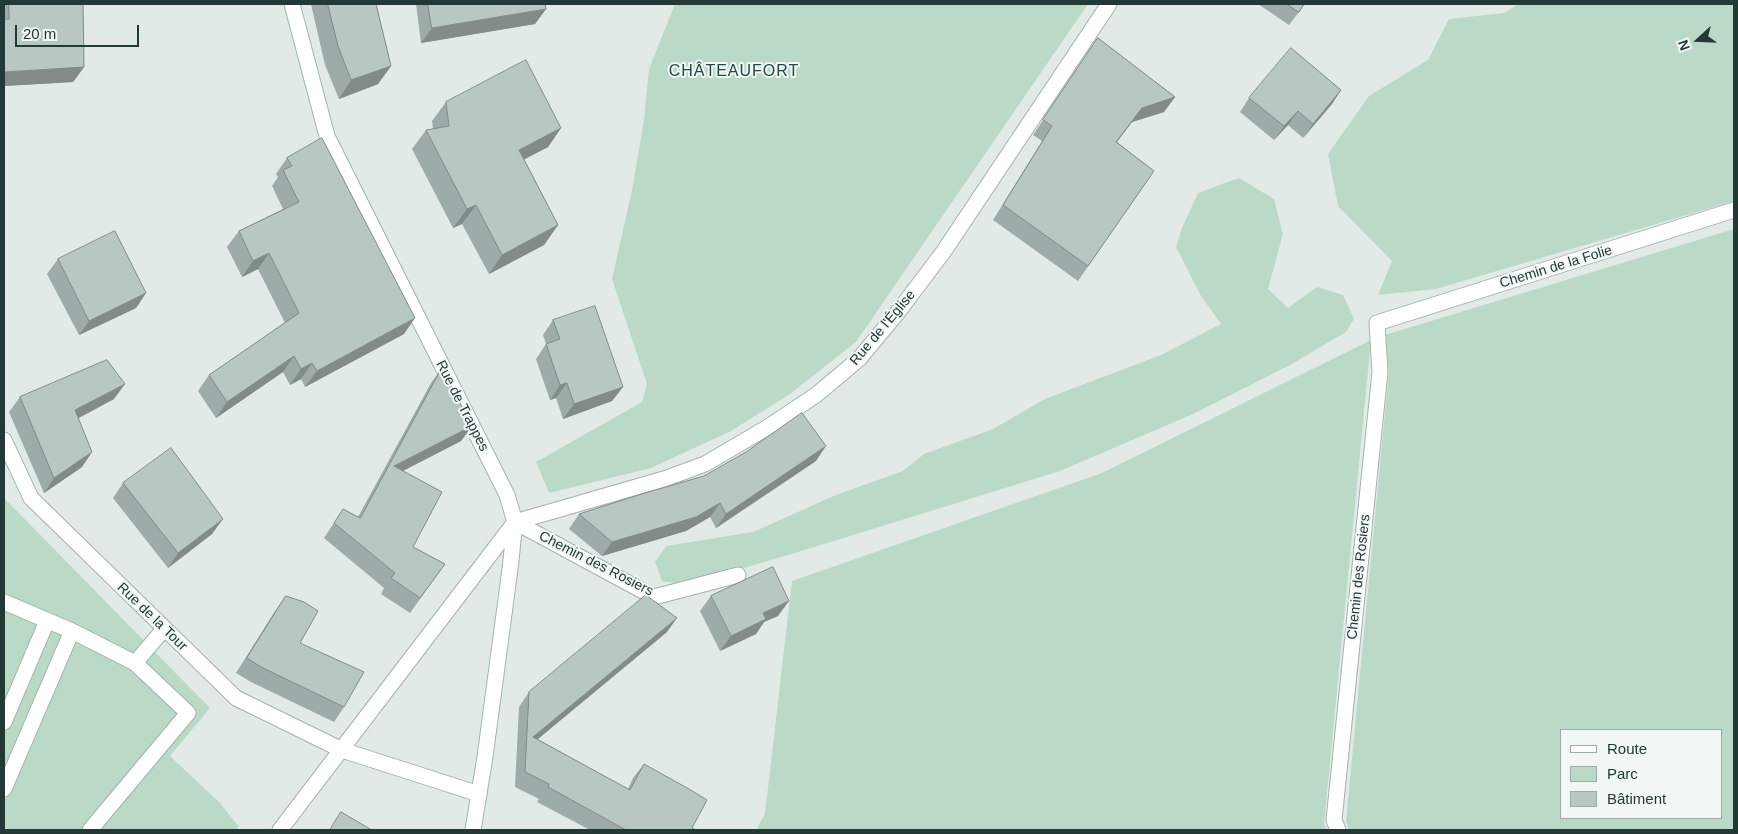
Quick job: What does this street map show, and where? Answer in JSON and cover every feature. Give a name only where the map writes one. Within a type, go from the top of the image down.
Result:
[{"type":"street","name":"Rue de Trappes","points":[[292,4],[327,136],[507,494],[514,522],[510,569],[473,830]]},
{"type":"street","name":"Rue de l'Église","points":[[514,522],[664,479],[704,464],[768,427],[816,395],[859,360],[944,251],[1109,4]]},
{"type":"street","name":"Chemin de la Folie","points":[[1377,323],[1734,210]]},
{"type":"street","name":"Chemin des Rosiers","points":[[1338,830],[1334,820],[1380,372],[1377,323]]},
{"type":"street","name":"Rue de la Tour","points":[[4,440],[31,498],[236,698],[342,750],[479,794]]},
{"type":"street","name":"Chemin des Rosiers","points":[[514,522],[654,597],[738,575]]},
{"type":"street","points":[[280,830],[514,522]]},
{"type":"street","points":[[4,602],[72,631],[135,663],[188,712],[90,830]]},
{"type":"street","points":[[4,722],[47,621]]},
{"type":"street","points":[[135,663],[164,629]]},
{"type":"street","points":[[4,789],[72,631]]},
{"type":"green space","points":[[675,4],[1088,4],[856,342],[790,394],[731,431],[651,468],[549,493],[536,462],[642,402],[647,384],[612,279],[632,190],[644,120],[649,69]]},
{"type":"green space","points":[[1519,4],[1734,4],[1734,201],[1436,289],[1378,295],[1392,261],[1338,206],[1328,154],[1369,96],[1428,60],[1449,19],[1504,13]]},
{"type":"green space","points":[[1239,178],[1274,199],[1283,234],[1268,289],[1288,308],[1317,287],[1343,295],[1354,319],[1346,332],[1290,365],[1193,414],[1060,471],[685,585],[662,581],[655,562],[666,546],[753,532],[836,495],[903,471],[924,454],[993,429],[1045,399],[1161,355],[1221,324],[1201,296],[1176,247],[1182,228],[1198,193]]},
{"type":"green space","points":[[1734,229],[1734,830],[1349,830],[1346,821],[1389,371],[1385,335]]},
{"type":"green space","points":[[1371,340],[1324,824],[1327,830],[756,830],[765,814],[792,581],[1102,473]]},
{"type":"green space","points":[[4,498],[210,708],[170,756],[220,803],[239,827],[236,830],[4,830]]},
{"type":"building","points":[[9,4],[83,4],[84,67],[4,72],[4,19],[9,19]]},
{"type":"building","points":[[328,4],[376,4],[391,66],[351,80],[338,46]]},
{"type":"building","points":[[428,4],[545,4],[546,9],[432,28]]},
{"type":"building","points":[[1287,4],[1304,4],[1299,12]]},
{"type":"building","points":[[1098,38],[1175,97],[1142,108],[1116,142],[1154,171],[1088,266],[1003,205],[1052,126],[1043,120]]},
{"type":"building","points":[[1291,48],[1341,90],[1313,124],[1298,111],[1284,126],[1249,98]]},
{"type":"building","points":[[526,60],[561,128],[519,150],[558,225],[502,255],[476,205],[467,209],[426,130],[449,126],[446,102]]},
{"type":"building","points":[[322,138],[415,318],[317,371],[312,363],[301,369],[294,356],[227,402],[209,375],[299,313],[269,253],[253,261],[239,231],[299,202],[283,170],[292,166],[287,158]]},
{"type":"building","points":[[115,231],[146,293],[89,321],[58,259]]},
{"type":"building","points":[[595,306],[623,387],[574,404],[567,383],[560,385],[546,344],[560,339],[553,320]]},
{"type":"building","points":[[107,360],[125,384],[75,410],[92,452],[54,478],[20,397]]},
{"type":"building","points":[[442,368],[472,426],[394,466],[442,492],[413,547],[445,564],[420,598],[391,578],[395,573],[334,523],[343,509],[360,518]]},
{"type":"building","points":[[802,413],[826,446],[726,514],[720,503],[696,517],[612,542],[579,514],[704,476],[746,452]]},
{"type":"building","points":[[171,448],[223,519],[178,553],[123,483]]},
{"type":"building","points":[[773,567],[789,601],[763,613],[766,619],[731,636],[711,596]]},
{"type":"building","points":[[646,595],[677,618],[533,737],[630,790],[644,764],[689,789],[707,800],[692,828],[696,830],[626,830],[548,787],[549,784],[525,772],[529,692]]},
{"type":"building","points":[[286,596],[304,602],[318,611],[300,643],[364,672],[344,707],[261,667],[247,658]]},
{"type":"building","points":[[341,812],[372,830],[330,830]]},
{"type":"district","name":"CHÂTEAUFORT","points":[[734,72]]}]
